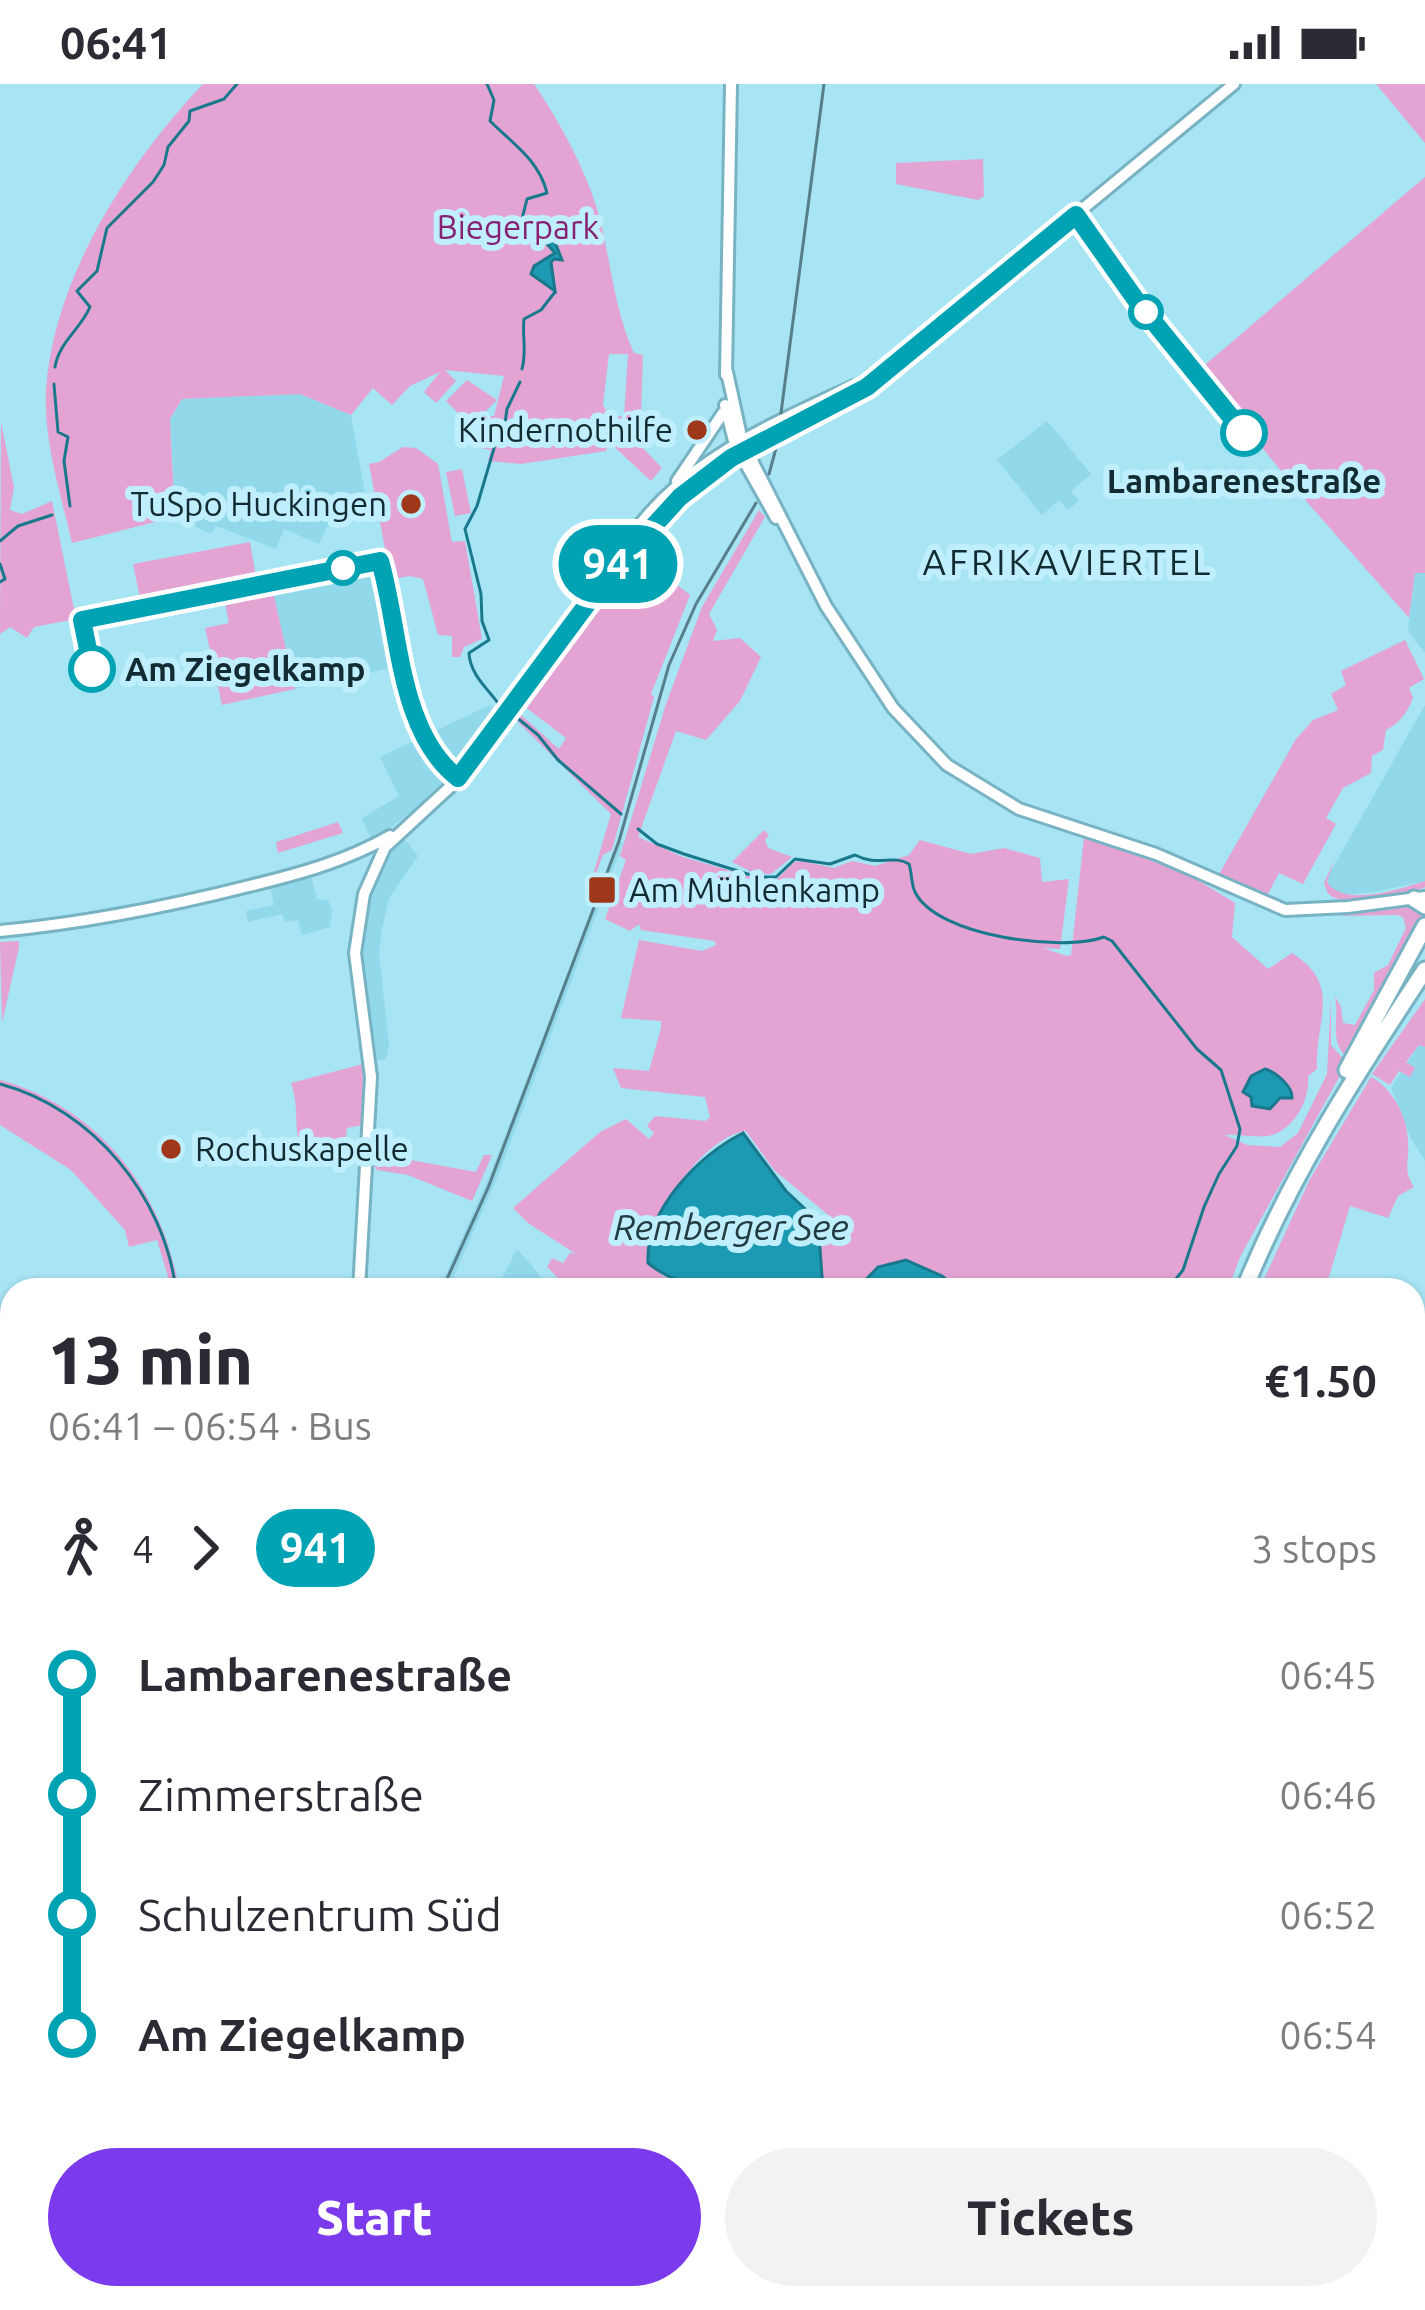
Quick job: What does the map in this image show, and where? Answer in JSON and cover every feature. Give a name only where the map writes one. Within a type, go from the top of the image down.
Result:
[{"type":"highway","points":[[1252,1278],[1272,1221],[1425,926]]},
{"type":"highway","points":[[1319,1133],[1425,970]]},
{"type":"highway","points":[[1254,1278],[1337,1118],[1425,987]]},
{"type":"main road","points":[[608,576],[629,539],[718,425],[725,403],[731,84]]},
{"type":"main road","points":[[666,497],[741,448],[864,389],[1234,84]]},
{"type":"main road","points":[[727,372],[741,448]]},
{"type":"main road","points":[[0,932],[151,910],[331,863],[398,831],[448,790],[608,576],[680,497],[764,430],[880,376]]},
{"type":"main road","points":[[725,403],[765,504],[789,533],[834,621],[906,725],[947,765],[1019,809],[1156,854],[1288,911],[1421,901]]},
{"type":"main road","points":[[734,416],[747,427],[764,430]]},
{"type":"main road","points":[[360,1278],[370,1075],[355,964],[366,888],[375,862],[398,831]]},
{"type":"main road","points":[[349,857],[375,862]]},
{"type":"main road","points":[[331,863],[354,865],[364,875],[366,888]]},
{"type":"shaded area","points":[[300,394],[351,415],[369,516],[354,518],[335,509],[319,544],[284,529],[276,549],[216,526],[211,534],[176,517],[170,420],[182,399]]},
{"type":"shaded area","points":[[1047,421],[1091,474],[1071,491],[1079,501],[1068,510],[1059,500],[1042,515],[997,460]]},
{"type":"shaded area","points":[[376,564],[399,666],[295,689],[272,587]]},
{"type":"shaded area","points":[[1415,572],[1425,573],[1425,653],[1408,631]]},
{"type":"shaded area","points":[[490,705],[499,713],[451,778],[372,841],[362,818],[399,796],[380,757]]},
{"type":"shaded area","points":[[1425,705],[1425,881],[1375,892],[1341,895],[1330,890],[1327,878]]},
{"type":"shaded area","points":[[402,836],[418,856],[389,898],[382,929],[379,953],[389,1045],[386,1059],[377,1060],[359,959],[369,893],[382,860]]},
{"type":"shaded area","points":[[618,841],[623,843],[499,1173],[453,1278],[444,1278],[492,1170]]},
{"type":"shaded area","points":[[311,875],[317,899],[328,900],[332,910],[330,927],[302,935],[298,920],[285,922],[282,914],[248,922],[246,911],[274,905],[270,886]]},
{"type":"shaded area","points":[[1425,1035],[1425,1161],[1391,1088]]},
{"type":"shaded area","points":[[517,1249],[541,1278],[502,1278]]},
{"type":"green space","name":"Biegerpark","points":[[203,84],[534,84],[570,144],[597,209],[621,318],[634,353],[643,355],[640,445],[662,468],[651,481],[609,442],[606,451],[521,464],[488,461],[491,450],[477,447],[464,432],[470,425],[446,401],[467,380],[497,400],[480,417],[494,416],[504,376],[445,370],[456,381],[436,403],[424,392],[440,372],[410,386],[392,405],[373,388],[351,415],[300,394],[182,399],[170,419],[175,517],[72,543],[47,427],[52,347],[63,305],[99,224],[175,115]],"holes":[[[609,354],[628,354],[624,417],[608,414],[603,405]]]},
{"type":"green space","points":[[1376,84],[1425,84],[1425,143]]},
{"type":"green space","points":[[983,159],[984,196],[978,200],[896,184],[896,163]]},
{"type":"green space","points":[[1425,177],[1425,573],[1415,573],[1409,618],[1199,370]]},
{"type":"green space","points":[[1,422],[14,487],[10,510],[22,514],[52,501],[76,619],[34,627],[27,638],[10,627],[0,634]]},
{"type":"green space","name":"TuSpo Huckingen","points":[[403,447],[416,448],[438,464],[452,542],[465,541],[482,639],[464,647],[460,657],[452,657],[452,636],[438,635],[423,579],[387,580],[384,563],[395,564],[385,549],[369,464]]},
{"type":"green space","points":[[462,469],[471,513],[455,516],[446,472]]},
{"type":"green space","points":[[759,510],[765,517],[709,614],[717,630],[713,641],[740,638],[761,657],[740,701],[706,740],[676,731],[638,837],[683,857],[766,881],[777,879],[794,862],[834,868],[852,861],[875,866],[909,855],[920,840],[971,854],[1004,848],[1040,858],[1042,882],[1069,879],[1060,949],[1043,948],[1067,956],[1071,955],[1084,837],[1176,867],[1235,903],[1232,937],[1268,969],[1292,953],[1308,965],[1322,991],[1323,1004],[1317,1069],[1308,1076],[1300,1110],[1275,1134],[1225,1135],[1247,1145],[1280,1147],[1298,1133],[1327,1074],[1331,998],[1331,1045],[1347,1063],[1232,1278],[944,1278],[878,1267],[867,1278],[822,1278],[818,1221],[833,1219],[774,1170],[746,1131],[712,1148],[666,1204],[648,1263],[669,1278],[558,1278],[547,1267],[552,1258],[563,1263],[570,1253],[576,1254],[513,1208],[600,1132],[626,1119],[649,1139],[654,1133],[647,1126],[655,1116],[706,1121],[710,1117],[705,1097],[621,1088],[613,1068],[649,1071],[661,1028],[661,1021],[621,1018],[639,940],[702,951],[716,945],[715,941],[641,930],[639,924],[630,931],[605,919],[626,860],[620,856],[666,704],[702,607]],"holes":[[[1265,1069],[1274,1072],[1292,1098],[1252,1100],[1251,1076]]]},
{"type":"green space","points":[[250,542],[256,577],[141,603],[133,564]]},
{"type":"green space","points":[[640,555],[690,595],[651,694],[654,697],[612,850],[603,855],[585,902],[611,814],[518,722],[520,714],[559,749],[566,738],[520,703],[609,584]]},
{"type":"green space","points":[[272,587],[295,689],[222,705],[205,628],[229,623],[224,598]]},
{"type":"green space","points":[[1405,640],[1424,679],[1409,688],[1413,698],[1402,717],[1386,730],[1383,750],[1372,756],[1371,773],[1343,788],[1326,818],[1336,824],[1303,884],[1279,873],[1268,894],[1218,876],[1296,739],[1313,720],[1338,710],[1331,694],[1346,685],[1341,671]]},
{"type":"green space","points":[[338,822],[343,833],[278,853],[276,842]]},
{"type":"green space","points":[[764,830],[769,835],[765,840],[768,848],[792,857],[771,874],[754,873],[732,862]]},
{"type":"green space","points":[[1335,859],[1327,882],[1346,894],[1373,894],[1425,881],[1425,887],[1380,898],[1335,898],[1324,883]]},
{"type":"green space","points":[[1404,906],[1425,911],[1425,921],[1350,1060],[1336,1039],[1335,996],[1343,1023],[1355,1025],[1374,990],[1374,973],[1388,965],[1406,928],[1403,917],[1397,915],[1340,916]]},
{"type":"green space","points":[[19,941],[19,947],[2,1023],[0,942]]},
{"type":"green space","points":[[1425,999],[1425,1047],[1419,1045],[1406,1062],[1415,1068],[1410,1077],[1399,1071],[1390,1085],[1372,1074]]},
{"type":"green space","points":[[363,1064],[363,1125],[347,1128],[345,1144],[299,1142],[291,1083]]},
{"type":"green space","points":[[1371,1077],[1392,1095],[1401,1112],[1407,1131],[1407,1170],[1414,1187],[1398,1196],[1388,1218],[1350,1206],[1329,1278],[1265,1278],[1310,1179]]},
{"type":"green space","points":[[0,1080],[68,1110],[96,1132],[142,1188],[159,1220],[176,1278],[168,1278],[157,1240],[129,1247],[125,1230],[71,1170],[0,1125]]},
{"type":"green space","points":[[372,1153],[476,1172],[484,1155],[492,1155],[472,1201],[408,1175],[377,1170]]},
{"type":"water","points":[[541,237],[553,237],[562,260],[551,262],[555,291],[531,274],[534,266],[555,253]]},
{"type":"water","points":[[1265,1069],[1283,1080],[1292,1094],[1270,1109],[1252,1106],[1251,1097],[1243,1092],[1251,1076]]},
{"type":"water","name":"Remberger See","points":[[743,1133],[786,1191],[818,1221],[822,1278],[674,1278],[648,1263],[649,1243],[665,1205],[692,1170]]},
{"type":"water","points":[[906,1260],[944,1278],[867,1278],[878,1267]]},
{"type":"waterway","points":[[55,367],[90,307],[77,291],[97,271],[107,228],[153,182],[168,147],[189,121],[190,111],[224,99],[237,84]]},
{"type":"waterway","points":[[487,84],[494,100],[490,121],[524,153],[543,181],[547,193],[527,199],[522,219],[532,238],[545,239]]},
{"type":"waterway","points":[[522,369],[524,319],[541,310],[555,292]]},
{"type":"waterway","points":[[498,703],[470,661],[469,653],[489,640],[465,529],[520,382]]},
{"type":"waterway","points":[[54,384],[58,432],[68,437],[64,461],[70,506]]},
{"type":"waterway","points":[[0,541],[18,526],[52,515]]},
{"type":"waterway","points":[[0,564],[5,579],[0,582]]},
{"type":"waterway","points":[[515,716],[621,814]]},
{"type":"waterway","points":[[638,829],[657,844],[757,877],[776,877],[795,859],[830,864],[855,855],[903,861],[909,864],[915,892],[928,907],[974,930],[1032,941],[1104,937],[1112,941],[1197,1049],[1221,1070],[1240,1129],[1237,1146],[1219,1174],[1177,1278]]},
{"type":"waterway","points":[[0,1084],[65,1114],[118,1161],[157,1222],[174,1278]]},
{"type":"tram line","points":[[781,413],[824,84]]},
{"type":"tram line","points":[[769,474],[778,441]]},
{"type":"tram line","points":[[447,1278],[488,1188],[619,841],[669,665],[696,604],[756,503]]},
{"type":"bus line","name":"941","points":[[92,669],[82,620],[380,561],[419,729],[434,754],[458,778],[608,576],[680,497],[731,458],[867,387],[1076,215],[1136,300],[1244,433]]},
{"type":"place","name":"Kindernothilfe","points":[[697,430]]},
{"type":"place","name":"Lambarenestraße","points":[[1244,433]]},
{"type":"place","name":"TuSpo Huckingen","points":[[411,504]]},
{"type":"place","name":"Am Ziegelkamp","points":[[92,669]]},
{"type":"place","name":"Am Mühlenkamp","points":[[602,890]]},
{"type":"place","name":"Rochuskapelle","points":[[171,1149]]},
{"type":"district","name":"AFRIKAVIERTEL","points":[[1068,562]]}]
